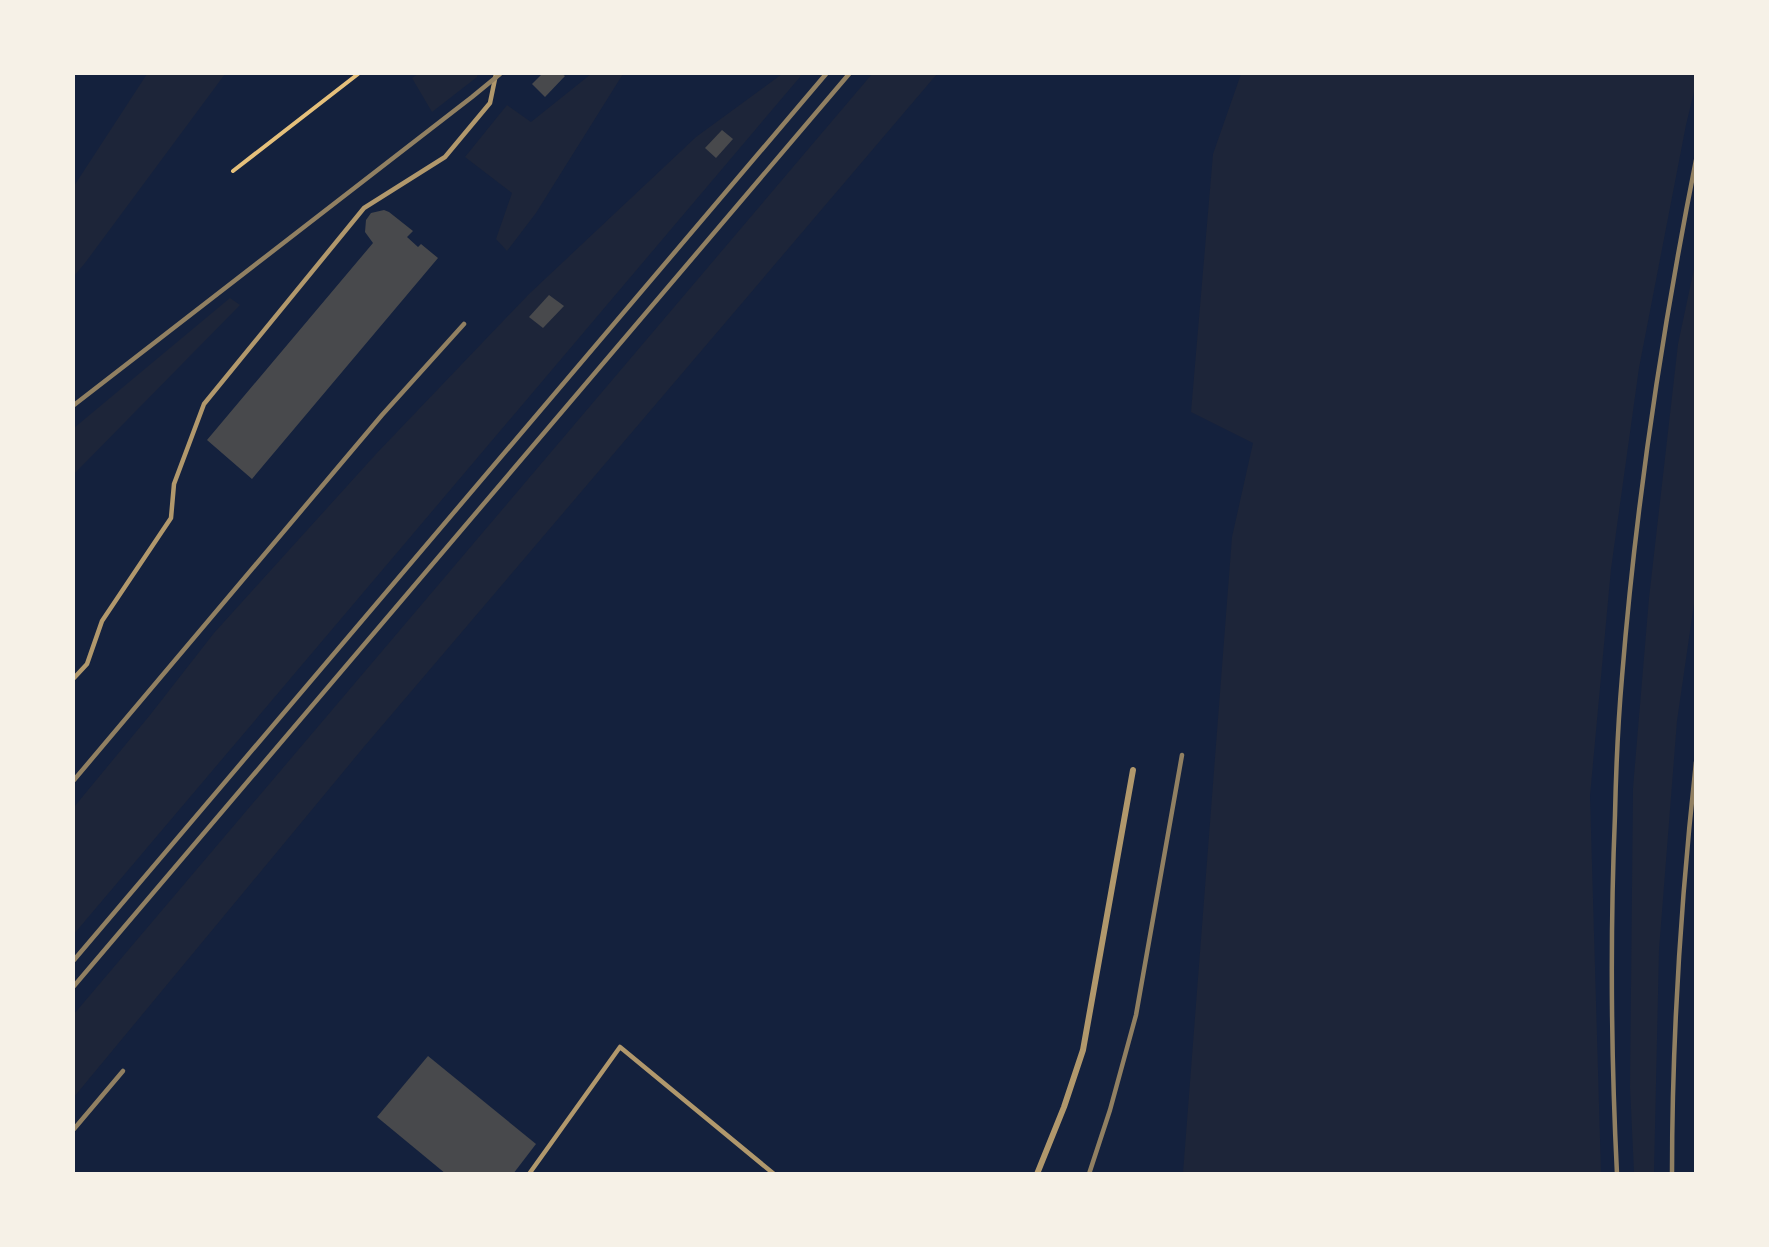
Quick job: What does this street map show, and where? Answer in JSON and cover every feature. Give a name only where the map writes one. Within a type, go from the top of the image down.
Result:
[{"type":"street","points":[[1037,1173],[1064,1107],[1083,1050],[1133,770]]},
{"type":"lane","points":[[74,678],[87,664],[102,621],[171,518],[174,484],[204,404],[364,208],[445,157],[490,103],[496,74]]},
{"type":"lane","points":[[529,1173],[620,1047],[774,1173]]},
{"type":"path","points":[[233,171],[358,74]]},
{"type":"shaded area","points":[[147,74],[225,74],[74,276],[74,186]]},
{"type":"shaded area","points":[[418,74],[478,74],[432,112],[412,78]]},
{"type":"shaded area","points":[[591,74],[623,74],[536,213],[507,251],[496,239],[512,193],[465,157],[507,105],[531,122]]},
{"type":"shaded area","points":[[782,74],[801,74],[74,934],[74,807],[214,633],[376,454],[529,294],[696,137]]},
{"type":"shaded area","points":[[872,74],[937,74],[363,748],[74,1097],[74,1014]]},
{"type":"shaded area","points":[[1241,74],[1695,74],[1695,88],[1639,368],[1611,569],[1590,796],[1601,1173],[1183,1173],[1232,537],[1253,443],[1191,412],[1213,154]]},
{"type":"shaded area","points":[[1695,264],[1696,590],[1677,721],[1659,950],[1654,1173],[1634,1173],[1630,1087],[1633,788],[1649,598],[1678,344]]},
{"type":"shaded area","points":[[230,298],[240,305],[74,474],[74,428]]},
{"type":"building","points":[[542,74],[565,76],[545,97],[532,84]]},
{"type":"building","points":[[722,130],[733,139],[716,158],[705,148]]},
{"type":"building","points":[[384,210],[413,231],[407,237],[418,247],[421,244],[438,258],[252,479],[207,440],[373,243],[365,232],[366,220],[371,213]]},
{"type":"building","points":[[549,295],[564,306],[543,328],[529,317]]},
{"type":"building","points":[[428,1056],[536,1144],[513,1174],[446,1174],[377,1117]]},
{"type":"railway","points":[[74,405],[500,74]]},
{"type":"railway","points":[[74,960],[826,74]]},
{"type":"railway","points":[[74,986],[849,74]]},
{"type":"railway","points":[[1617,1174],[1613,1084],[1612,950],[1613,860],[1621,694],[1635,547],[1652,417],[1672,288],[1696,160]]},
{"type":"railway","points":[[74,780],[382,415],[464,324]]},
{"type":"railway","points":[[1089,1174],[1110,1110],[1136,1015],[1182,755]]},
{"type":"railway","points":[[1672,1174],[1678,968],[1696,762]]},
{"type":"railway","points":[[74,1129],[123,1071]]}]
